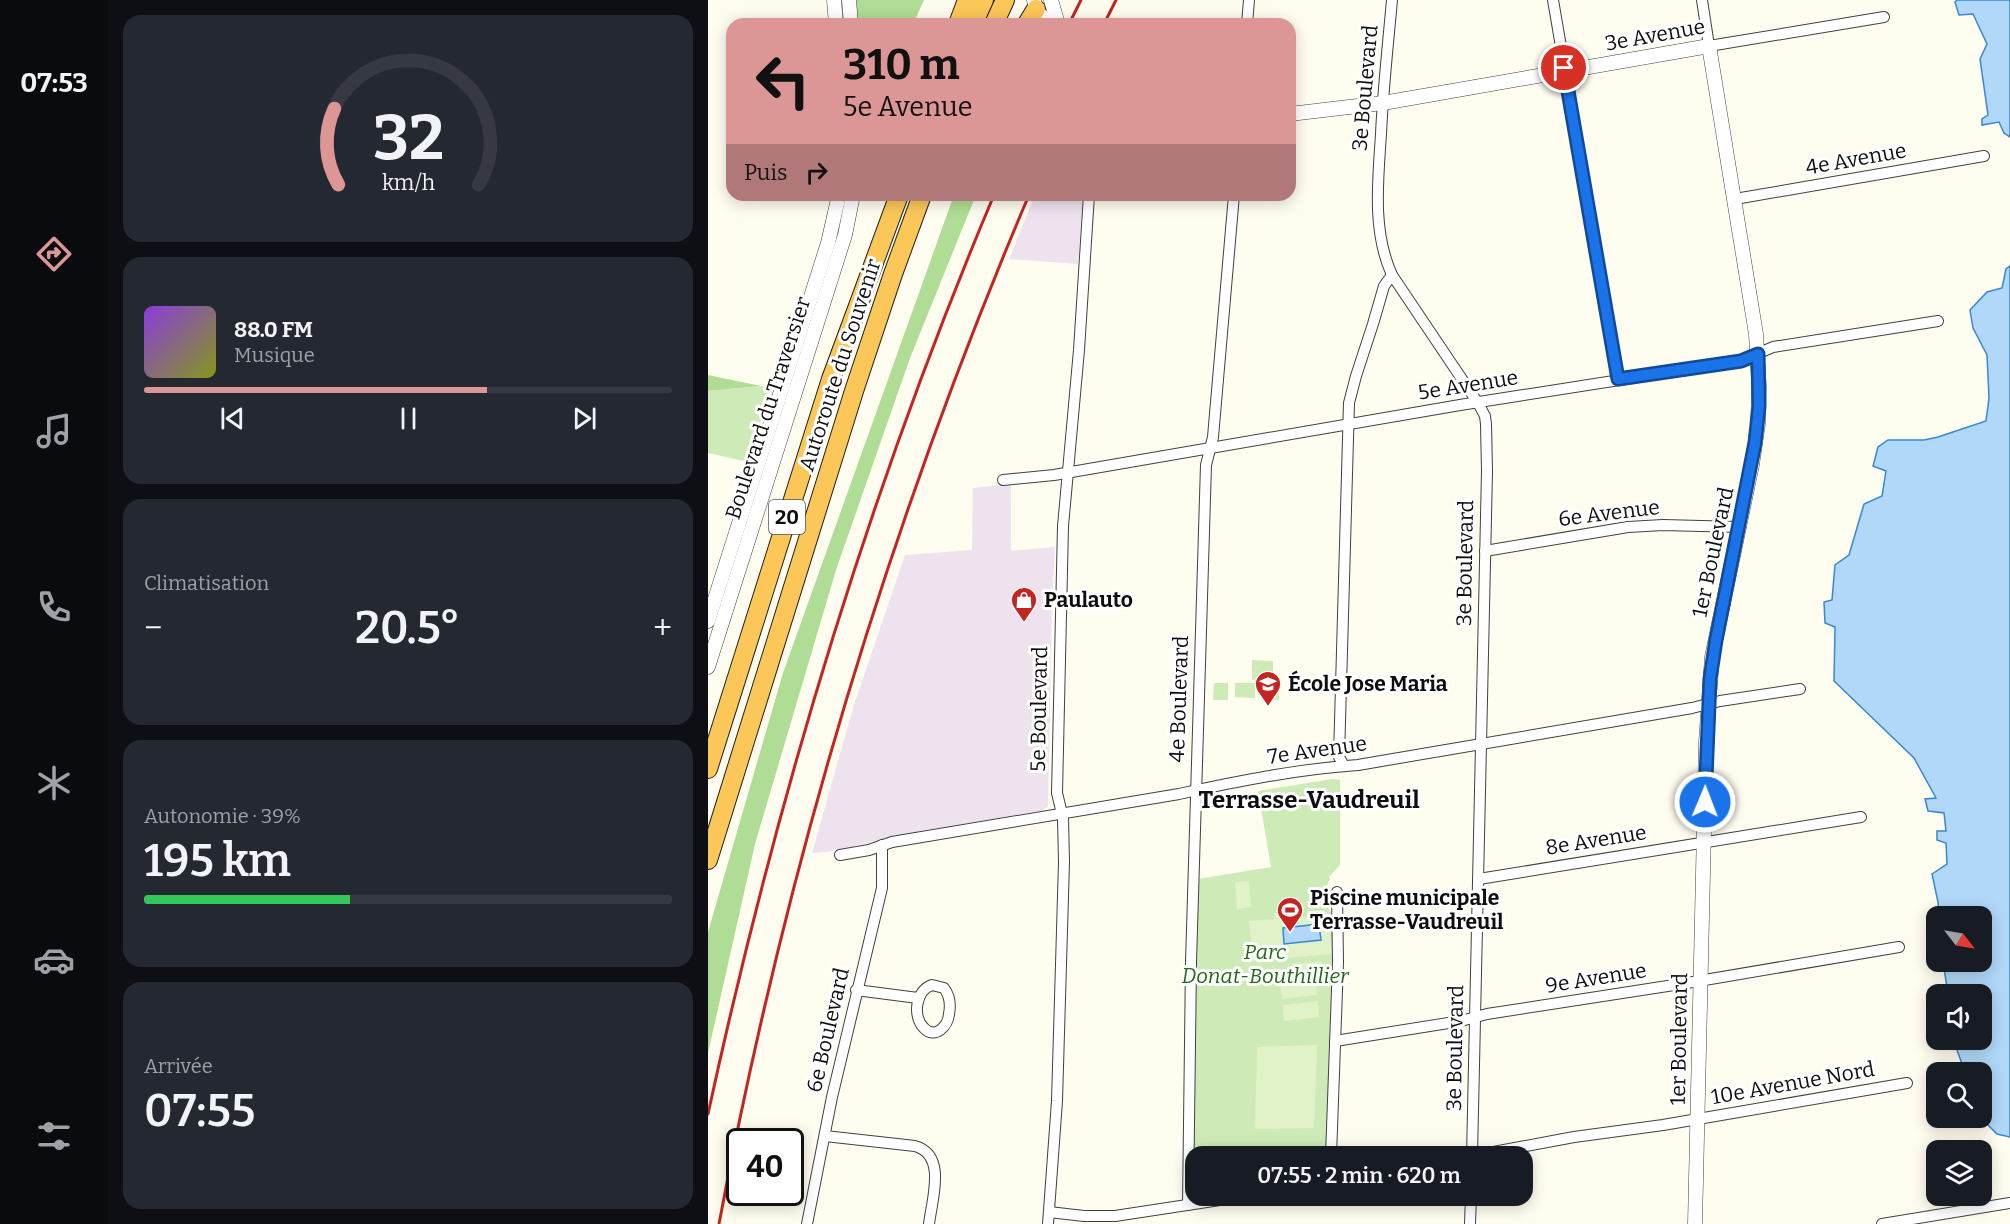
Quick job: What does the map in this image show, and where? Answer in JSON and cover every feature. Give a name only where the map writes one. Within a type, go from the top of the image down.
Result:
[{"type":"highway","points":[[960,18],[967,0]]},
{"type":"highway","points":[[976,18],[984,0]]},
{"type":"highway","points":[[997,18],[1005,0]]},
{"type":"highway","name":"Autoroute du Souvenir","points":[[708,768],[825,400],[897,201]]},
{"type":"highway","name":"Autoroute du Souvenir","points":[[708,860],[854,391],[920,201]]},
{"type":"highway","points":[[907,235],[927,201]]},
{"type":"street","points":[[834,0],[836,18]]},
{"type":"street","points":[[849,0],[850,18]]},
{"type":"street","points":[[1248,18],[1249,0]]},
{"type":"street","name":"3e Boulevard","points":[[1392,0],[1378,167],[1379,222],[1383,252],[1392,275],[1478,403],[1485,416],[1487,444],[1472,1146]]},
{"type":"street","points":[[1553,0],[1618,379]]},
{"type":"street","name":"1er Boulevard","points":[[1695,1224],[1708,704],[1713,657],[1740,527],[1758,424],[1759,386],[1758,354],[1702,0]]},
{"type":"street","name":"3e Avenue","points":[[1296,113],[1383,103],[1884,17]]},
{"type":"street","name":"4e Avenue","points":[[1735,199],[1984,156]]},
{"type":"street","name":"Boulevard du Traversier","points":[[708,621],[828,243],[838,201]]},
{"type":"street","name":"Boulevard du Traversier","points":[[708,667],[845,235],[852,201]]},
{"type":"street","name":"5e Boulevard","points":[[1048,1218],[1058,1076],[1064,862],[1061,812],[1057,793],[1063,526],[1089,201]]},
{"type":"street","name":"4e Boulevard","points":[[1189,1146],[1196,790],[1206,465],[1216,405],[1233,201]]},
{"type":"street","points":[[1344,766],[1339,757],[1350,403],[1384,286],[1392,275]]},
{"type":"street","name":"5e Avenue","points":[[1003,480],[1069,472],[1618,379],[1741,361],[1773,347],[1938,321]]},
{"type":"street","name":"6e Avenue","points":[[1485,552],[1628,527],[1663,525],[1740,527]]},
{"type":"street","name":"7e Avenue","points":[[840,855],[1061,812],[1800,689]]},
{"type":"street","name":"8e Avenue","points":[[1479,879],[1862,817]]},
{"type":"street","name":"6e Boulevard","points":[[807,1224],[856,990],[883,885],[882,845]]},
{"type":"street","points":[[1331,1146],[1338,962],[1337,892]]},
{"type":"street","name":"9e Avenue","points":[[1335,1041],[1899,947]]},
{"type":"street","points":[[856,990],[918,998]]},
{"type":"street","name":"10e Avenue Nord","points":[[1526,1146],[1907,1083]]},
{"type":"street","points":[[825,1136],[915,1146],[926,1151],[931,1156],[935,1167],[929,1224]]},
{"type":"street","points":[[1882,1224],[2010,1203]]},
{"type":"street","points":[[1048,1218],[1115,1216],[1185,1205]]},
{"type":"street","points":[[1470,1224],[1471,1206]]},
{"type":"shaded area","points":[[1033,201],[1083,201],[1078,264],[1009,259]]},
{"type":"shaded area","points":[[1011,484],[1011,551],[1055,547],[1048,806],[1041,811],[926,830],[827,852],[812,853],[853,708],[905,555],[972,550],[973,488]]},
{"type":"green space","points":[[855,0],[924,0],[916,18],[856,18]]},
{"type":"green space","points":[[952,201],[974,201],[910,358],[836,570],[755,844],[708,1053],[708,932],[783,673]]},
{"type":"green space","points":[[708,375],[761,386],[708,391]]},
{"type":"green space","points":[[761,386],[771,389],[748,462],[708,453],[708,391]]},
{"type":"green space","points":[[1252,660],[1273,661],[1273,680],[1252,680]]},
{"type":"green space","points":[[1214,683],[1228,683],[1228,700],[1213,700]]},
{"type":"green space","points":[[1235,683],[1255,683],[1255,698],[1235,697]]},
{"type":"green space","points":[[1263,683],[1279,683],[1279,700],[1262,699]]},
{"type":"green space","name":"Parc Donat-Bouthillier","points":[[1333,779],[1340,780],[1340,865],[1329,877],[1326,893],[1328,907],[1333,915],[1334,958],[1328,1146],[1194,1146],[1198,879],[1271,867],[1258,791]]},
{"type":"green space","points":[[1249,881],[1251,907],[1237,909],[1235,882]]},
{"type":"green space","name":"Piscine municipale Terrasse-Vaudreuil","points":[[1294,910],[1295,918],[1328,915],[1332,954],[1253,961],[1249,921],[1275,919],[1274,913]]},
{"type":"green space","points":[[1321,961],[1322,969],[1295,971],[1294,964]]},
{"type":"green space","points":[[1315,979],[1317,995],[1282,999],[1280,982]]},
{"type":"green space","points":[[1318,1001],[1319,1017],[1284,1021],[1283,1005]]},
{"type":"green space","points":[[1317,1045],[1314,1128],[1255,1129],[1257,1047]]},
{"type":"water","points":[[1957,0],[2010,0],[2010,137],[2004,133],[1999,122],[1982,125],[1982,119],[1988,115],[1980,59],[1987,44],[1973,14],[1959,15],[1955,2]]},
{"type":"water","points":[[2010,266],[2010,1137],[1997,1134],[1991,1128],[1992,1062],[1961,1062],[1957,1050],[1992,1050],[1992,984],[1946,984],[1945,972],[1992,972],[1992,906],[1938,906],[1932,874],[1947,864],[1946,843],[1937,840],[1937,831],[1946,831],[1944,813],[1928,811],[1925,799],[1936,798],[1914,758],[1834,681],[1835,627],[1825,623],[1824,602],[1832,600],[1835,565],[1849,555],[1864,504],[1882,496],[1886,471],[1873,466],[1878,447],[1888,440],[1924,440],[1986,421],[1989,398],[1987,355],[1973,328],[1970,310],[1987,292],[2002,288],[2006,269]]},
{"type":"water","points":[[1319,924],[1321,940],[1284,944],[1283,928]]},
{"type":"railway","points":[[1072,18],[1081,0]]},
{"type":"railway","points":[[1107,18],[1116,0]]},
{"type":"railway","points":[[708,1114],[764,880],[795,764],[830,648],[906,419],[992,201]]},
{"type":"railway","points":[[719,1224],[776,961],[809,830],[846,701],[931,445],[978,319],[1027,201]]},
{"type":"place","name":"Paulauto","points":[[1024,623]]},
{"type":"place","name":"École Jose Maria","points":[[1268,707]]},
{"type":"place","name":"Piscine municipale Terrasse-Vaudreuil","points":[[1290,933]]},
{"type":"district","name":"Terrasse-Vaudreuil","points":[[1309,800]]},
{"type":"route","points":[[1564,68],[1618,379],[1741,361],[1758,354],[1759,406],[1752,465],[1725,591],[1710,679],[1705,802]]}]
